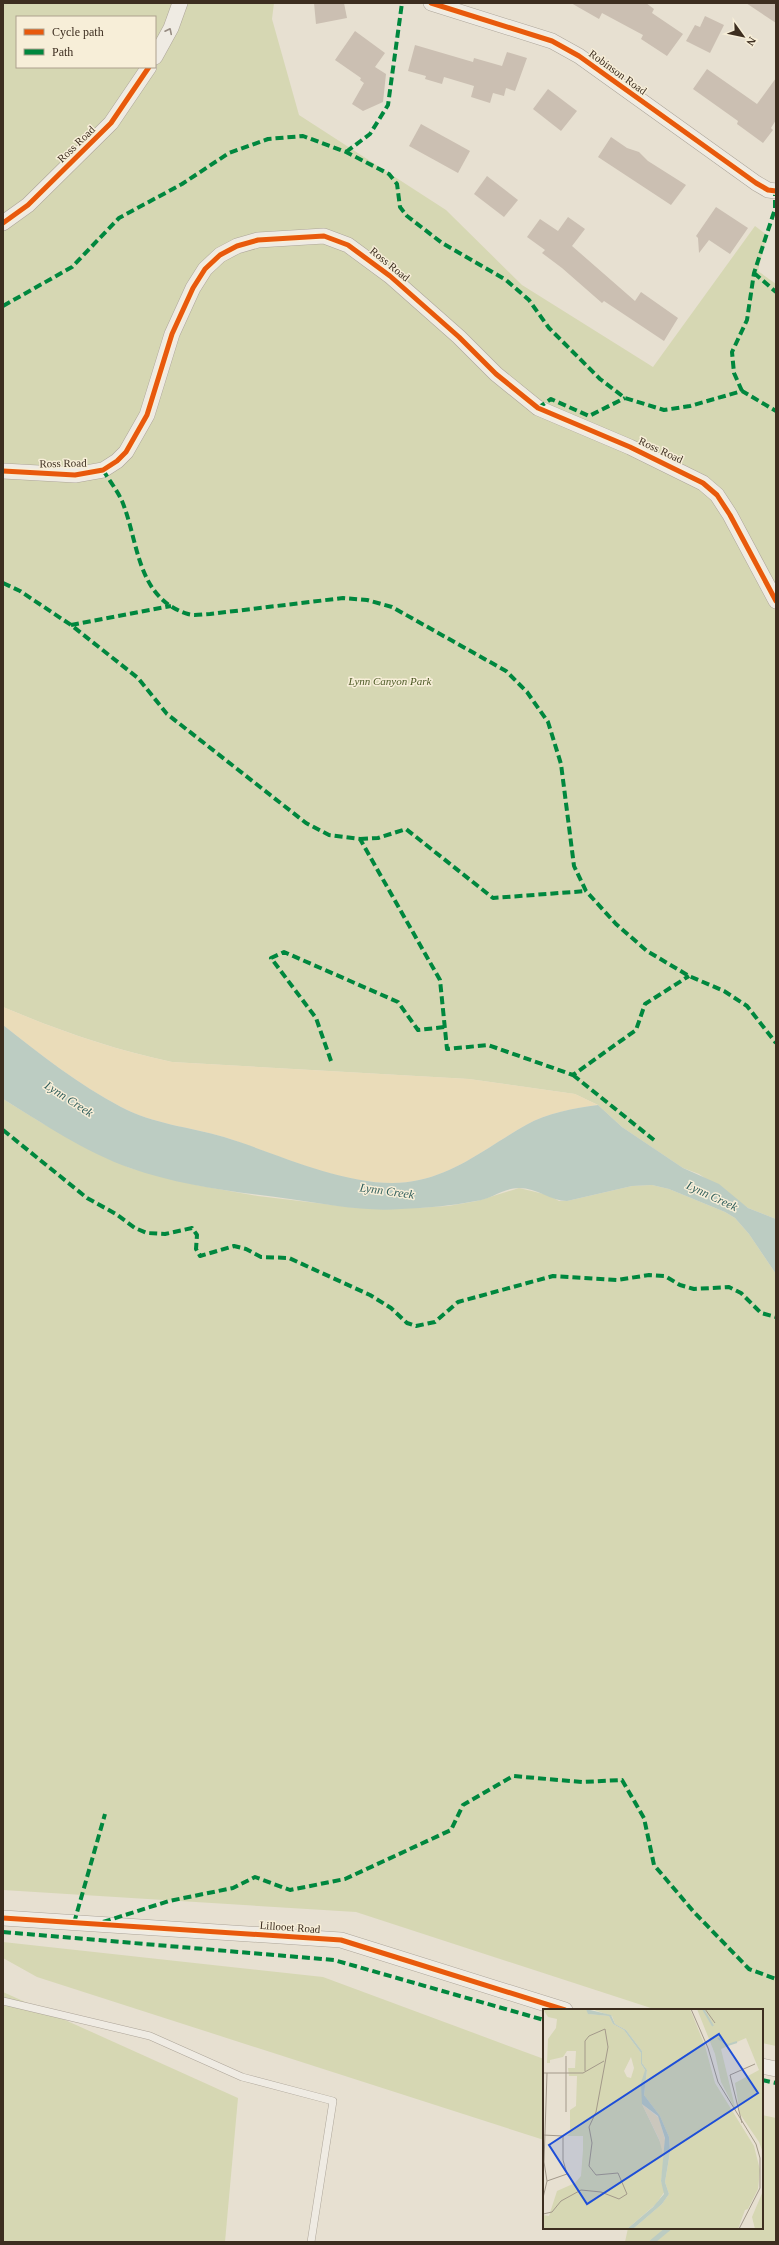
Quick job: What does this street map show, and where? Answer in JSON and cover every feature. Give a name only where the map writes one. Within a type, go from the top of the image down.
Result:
[{"type":"street","points":[[156,55],[171,28],[180,3]]},
{"type":"street","name":"Robinson Road","points":[[431,3],[552,41],[579,56],[756,183],[768,190],[776,191]]},
{"type":"street","name":"Ross Road","points":[[3,222],[28,205],[111,123],[148,68]]},
{"type":"street","name":"Ross Road","points":[[3,471],[75,475],[103,470],[117,461],[126,452],[147,415],[172,334],[193,288],[206,269],[220,255],[244,244],[258,240],[324,236],[348,245],[390,276],[459,337],[496,374],[538,408],[630,447],[703,483],[716,495],[730,514],[776,601]]},
{"type":"street","name":"Lillooet Road","points":[[3,1918],[342,1940],[562,2009]]},
{"type":"street","points":[[763,2066],[776,2069]]},
{"type":"lane","points":[[3,2002],[150,2036],[242,2077],[333,2101],[311,2242]]},
{"type":"green space","name":"Lynn Canyon Park","points":[[3,3],[274,3],[272,19],[299,115],[446,210],[522,285],[653,367],[755,226],[767,235],[758,271],[776,284],[776,1219],[748,1208],[699,1174],[683,1168],[622,1127],[598,1105],[575,1094],[469,1079],[172,1062],[86,1039],[3,1007]]},
{"type":"green space","points":[[3,1099],[42,1123],[130,1168],[196,1185],[258,1196],[358,1208],[416,1208],[448,1206],[477,1201],[519,1188],[548,1195],[559,1201],[567,1201],[632,1186],[652,1185],[669,1189],[725,1212],[735,1218],[749,1234],[776,1274],[776,2046],[763,2043],[763,2009],[654,2009],[356,1912],[3,1890]]},
{"type":"green space","points":[[3,1942],[323,1977],[543,2059],[543,2140],[37,1977],[3,1958]]},
{"type":"green space","points":[[3,1992],[238,2098],[225,2242],[3,2242]]},
{"type":"green space","points":[[763,2115],[776,2118],[776,2242],[625,2242],[628,2229],[763,2229]]},
{"type":"sand","points":[[3,1007],[86,1039],[172,1062],[469,1079],[575,1094],[598,1105],[543,1117],[526,1125],[474,1157],[434,1176],[419,1180],[396,1183],[372,1182],[320,1170],[224,1137],[133,1113],[105,1098],[75,1079],[3,1025]]},
{"type":"water","name":"Lynn Creek","points":[[3,1025],[75,1079],[105,1098],[133,1113],[224,1137],[320,1170],[372,1182],[396,1183],[419,1180],[434,1176],[474,1157],[526,1125],[543,1117],[598,1105],[622,1127],[683,1168],[719,1184],[748,1208],[776,1219],[776,1274],[749,1234],[735,1218],[725,1212],[669,1189],[652,1185],[632,1186],[567,1201],[555,1199],[532,1190],[513,1188],[482,1200],[420,1208],[387,1210],[346,1207],[209,1188],[130,1168],[81,1146],[3,1099]]},
{"type":"building","points":[[314,3],[344,3],[347,18],[316,24]]},
{"type":"building","points":[[571,3],[646,3],[654,9],[652,13],[683,34],[667,56],[641,39],[643,35],[602,13],[599,19]]},
{"type":"building","points":[[746,3],[776,3],[776,23]]},
{"type":"building","points":[[705,16],[724,25],[710,53],[686,41],[695,25],[700,27]]},
{"type":"building","points":[[355,31],[385,53],[375,67],[386,74],[383,102],[363,111],[352,104],[364,83],[360,80],[361,78],[335,60]]},
{"type":"building","points":[[415,45],[473,62],[474,58],[502,66],[507,52],[527,58],[515,91],[506,88],[504,96],[493,93],[490,103],[471,97],[474,86],[444,77],[442,84],[425,79],[426,76],[408,71]]},
{"type":"building","points":[[707,69],[757,104],[776,78],[776,120],[771,128],[773,130],[763,143],[737,124],[738,121],[693,89]]},
{"type":"building","points":[[548,89],[577,111],[561,131],[533,109]]},
{"type":"building","points":[[421,124],[470,151],[458,173],[409,146]]},
{"type":"building","points":[[611,137],[627,148],[639,152],[648,161],[686,185],[671,205],[598,157]]},
{"type":"building","points":[[487,176],[518,200],[504,217],[474,194]]},
{"type":"building","points":[[716,207],[748,228],[730,254],[709,240],[699,253],[698,238],[696,236]]},
{"type":"building","points":[[568,217],[585,229],[572,246],[635,301],[641,292],[678,318],[664,341],[604,301],[602,303],[562,268],[542,253],[545,250],[527,237],[540,219],[558,231]]},
{"type":"waterway","points":[[652,2242],[668,2229]]},
{"type":"marked path","points":[[346,152],[370,134],[388,105],[402,3]]},
{"type":"marked path","points":[[3,306],[72,267],[119,218],[182,184],[229,153],[268,139],[303,136],[346,152],[389,174],[397,184],[400,207],[407,216],[442,243],[506,280],[529,300],[549,328],[600,379],[625,398],[664,410],[690,406],[742,391],[776,411]]},
{"type":"marked path","points":[[742,391],[734,373],[732,352],[747,320],[754,273],[775,209],[775,191]]},
{"type":"marked path","points":[[754,273],[776,292]]},
{"type":"marked path","points":[[538,408],[551,399],[589,416],[625,398]]},
{"type":"marked path","points":[[103,470],[122,501],[142,567],[149,582],[158,595],[171,606],[190,615],[196,615],[343,598],[367,600],[392,607],[506,671],[527,692],[548,722],[561,764],[574,866],[586,891],[616,924],[647,951],[689,976],[724,991],[747,1006],[776,1043]]},
{"type":"marked path","points":[[3,583],[20,591],[71,625],[138,678],[167,714],[306,823],[329,835],[360,839],[440,980],[447,1049],[488,1045],[573,1075],[636,1030],[645,1004],[689,976]]},
{"type":"marked path","points":[[71,625],[171,606]]},
{"type":"marked path","points":[[360,839],[378,838],[406,829],[493,898],[586,891]]},
{"type":"marked path","points":[[331,1061],[316,1018],[271,958],[284,952],[398,1002],[418,1030],[445,1027]]},
{"type":"marked path","points":[[573,1075],[654,1140]]},
{"type":"marked path","points":[[3,1130],[87,1198],[116,1214],[135,1228],[147,1233],[165,1234],[192,1228],[197,1235],[196,1249],[200,1256],[234,1246],[246,1249],[261,1257],[289,1258],[370,1295],[391,1308],[407,1323],[416,1326],[435,1322],[458,1302],[553,1276],[617,1280],[649,1275],[665,1276],[680,1285],[694,1289],[729,1287],[741,1293],[761,1313],[776,1317]]},
{"type":"marked path","points":[[103,1922],[169,1901],[233,1888],[255,1877],[290,1890],[345,1879],[451,1830],[463,1805],[513,1776],[582,1782],[622,1780],[644,1818],[654,1865],[693,1911],[749,1969],[776,1979]]},
{"type":"marked path","points":[[74,1923],[105,1814]]},
{"type":"marked path","points":[[3,1932],[334,1960],[543,2020]]},
{"type":"marked path","points":[[763,2080],[776,2083]]},
{"type":"cycle path","points":[[431,3],[552,41],[579,56],[756,183],[768,190],[776,191]]},
{"type":"cycle path","points":[[3,223],[28,205],[111,123],[148,68]]},
{"type":"cycle path","points":[[3,471],[75,475],[103,470],[117,461],[126,452],[147,415],[172,334],[193,288],[205,269],[220,255],[237,246],[258,240],[324,236],[348,245],[390,276],[459,337],[496,374],[538,408],[630,447],[703,483],[717,495],[730,515],[776,601]]},
{"type":"cycle path","points":[[3,1918],[341,1940],[562,2009]]}]
